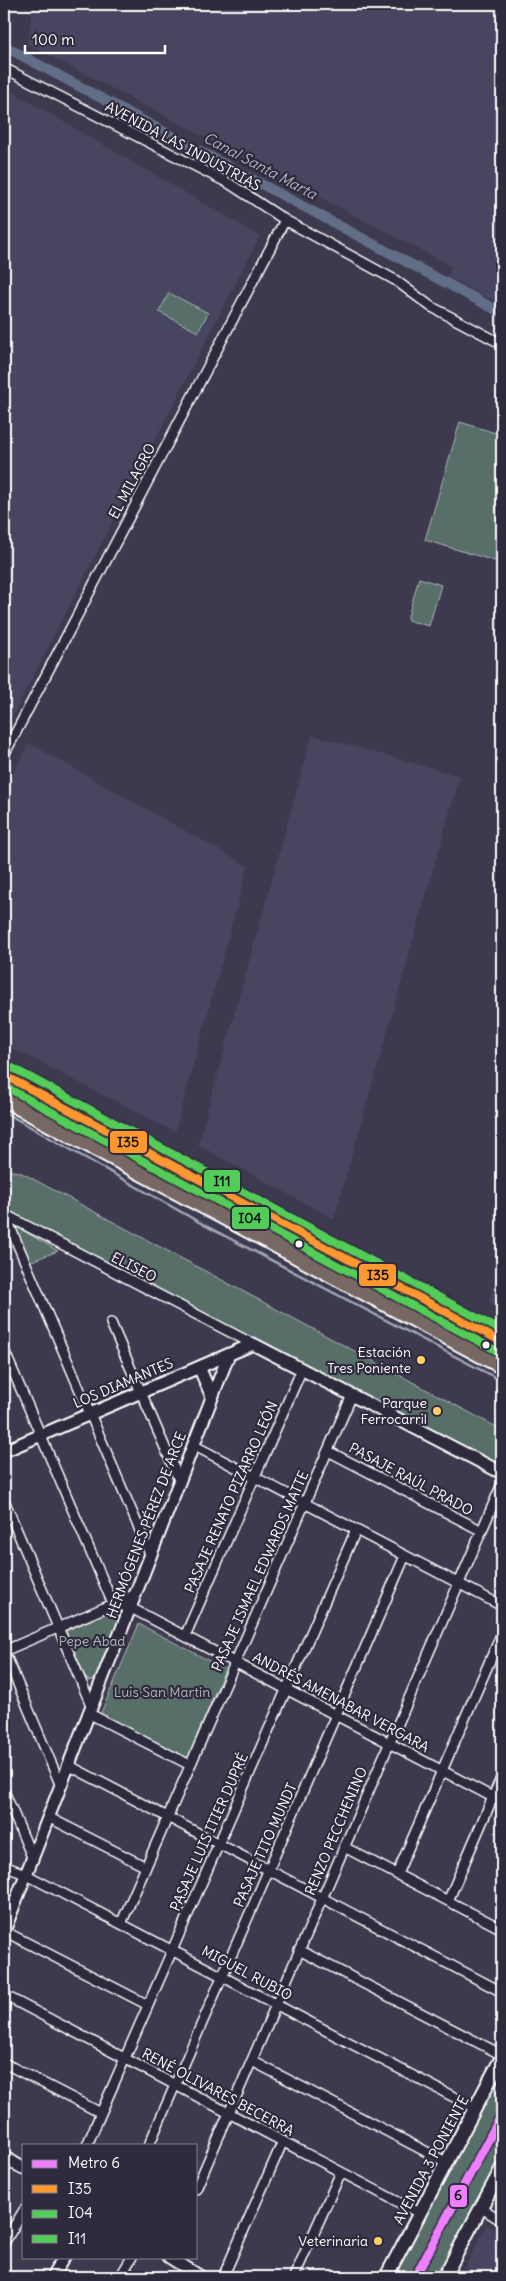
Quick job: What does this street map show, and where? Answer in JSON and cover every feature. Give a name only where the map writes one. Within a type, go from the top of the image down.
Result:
[{"type":"main road","points":[[4,1075],[502,1342]]},
{"type":"main road","points":[[4,1100],[502,1366]]},
{"type":"main road","points":[[147,1177],[157,1157]]},
{"type":"main road","points":[[227,1219],[238,1200]]},
{"type":"main road","name":"AVENIDA 3 PONIENTE","points":[[386,2277],[502,2056]]},
{"type":"main road","points":[[444,2277],[502,2168]]},
{"type":"street","name":"AVENIDA LAS INDUSTRIAS","points":[[4,68],[230,184],[285,220],[396,280],[430,306],[502,344]]},
{"type":"street","name":"EL MILAGRO","points":[[4,755],[285,220]]},
{"type":"street","name":"ELISEO","points":[[4,1214],[253,1344]]},
{"type":"street","points":[[4,1214],[150,1554]]},
{"type":"street","points":[[111,1323],[179,1480]]},
{"type":"street","name":"LOS DIAMANTES","points":[[4,1450],[253,1344]]},
{"type":"street","points":[[253,1344],[502,1473]]},
{"type":"street","points":[[4,1350],[112,1604]]},
{"type":"street","name":"HERMÓGENES PÉREZ DE ARCE","points":[[4,1931],[229,1354]]},
{"type":"street","points":[[199,1367],[212,1397]]},
{"type":"street","name":"PASAJE RENATO PIZARRO LEÓN","points":[[185,1636],[302,1369]]},
{"type":"street","name":"PASAJE ISMAEL EDWARDS MATTE","points":[[121,1924],[352,1395]]},
{"type":"street","points":[[193,1445],[502,1606]]},
{"type":"street","name":"PASAJE RAÚL PRADO","points":[[328,1451],[482,1531]]},
{"type":"street","name":"RENZO PECCHENINO","points":[[198,2183],[502,1484]]},
{"type":"street","points":[[4,1500],[90,1709],[190,1765]]},
{"type":"street","name":"PASAJE LUIS ITIER DUPRÉ","points":[[87,2144],[356,1530]]},
{"type":"street","name":"PASAJE TITO MUNDT","points":[[149,2144],[405,1556]]},
{"type":"street","points":[[60,1784],[4,1651],[134,1595]]},
{"type":"street","name":"ANDRÉS AMENABAR VERGARA","points":[[112,1604],[129,1607],[502,1802]]},
{"type":"street","points":[[397,1874],[502,1633]]},
{"type":"street","points":[[68,1765],[502,1992]]},
{"type":"street","points":[[448,1901],[502,1776]]},
{"type":"street","points":[[4,1791],[32,1857]]},
{"type":"street","points":[[48,1817],[146,1867]]},
{"type":"street","points":[[344,1847],[502,1927]]},
{"type":"street","name":"MIGUEL RUBIO","points":[[4,1866],[25,1874],[475,2108]]},
{"type":"street","points":[[4,1931],[148,2006]]},
{"type":"street","points":[[299,1950],[502,2056]]},
{"type":"street","name":"RENÉ OLIVARES BECERRA","points":[[4,1995],[420,2213]]},
{"type":"street","points":[[252,2060],[446,2162]]},
{"type":"street","points":[[4,2063],[101,2113]]},
{"type":"street","points":[[223,2277],[282,2142]]},
{"type":"street","points":[[4,2157],[22,2168]]},
{"type":"street","points":[[294,2277],[341,2172]]},
{"type":"street","points":[[480,2208],[502,2221]]},
{"type":"street","points":[[4,2243],[22,2213]]},
{"type":"street","points":[[52,2277],[63,2258]]},
{"type":"street","points":[[120,2277],[131,2258]]},
{"type":"street","points":[[170,2258],[186,2273],[202,2277]]},
{"type":"shaded area","points":[[34,4],[502,4],[502,305],[448,277],[451,266],[27,44]]},
{"type":"shaded area","points":[[4,87],[260,236],[4,733]]},
{"type":"shaded area","points":[[312,735],[460,776],[334,1219],[198,1145]]},
{"type":"shaded area","points":[[29,743],[248,866],[175,1132],[4,1044],[4,791]]},
{"type":"shaded area","points":[[502,1259],[502,1309],[489,1302]]},
{"type":"shaded area","points":[[487,2225],[502,2235],[502,2277],[460,2277]]},
{"type":"green space","points":[[169,293],[208,313],[198,332],[159,312]]},
{"type":"green space","points":[[460,422],[502,435],[502,546],[498,562],[425,540]]},
{"type":"green space","points":[[419,578],[441,585],[429,626],[407,620]]},
{"type":"green space","points":[[4,1170],[20,1172],[502,1430],[502,1467],[4,1210]]},
{"type":"green space","points":[[15,1226],[58,1251],[29,1262]]},
{"type":"green space","name":"Pepe Abad","points":[[111,1611],[116,1612],[121,1622],[99,1678],[90,1681],[86,1679],[66,1631]]},
{"type":"green space","name":"Luis San Martín","points":[[139,1624],[225,1669],[187,1760],[100,1715]]},
{"type":"green space","points":[[502,2069],[502,2159],[442,2277],[392,2277]]},
{"type":"waterway","name":"Canal Santa Marta","points":[[4,46],[502,313]]},
{"type":"waterway","points":[[4,1112],[206,1226],[502,1381]]},
{"type":"metro line","name":"6","points":[[415,2277],[502,2114]]},
{"type":"transit line","name":"I11","points":[[9,1066],[502,1331]]},
{"type":"transit line","name":"I35","points":[[4,1075],[502,1342]]},
{"type":"transit line","name":"I04","points":[[4,1086],[497,1351]]},
{"type":"place","name":"Estación Tres Poniente","points":[[421,1360]]},
{"type":"place","name":"Parque Ferrocarril","points":[[437,1411]]},
{"type":"place","name":"Veterinaria","points":[[378,2241]]}]
